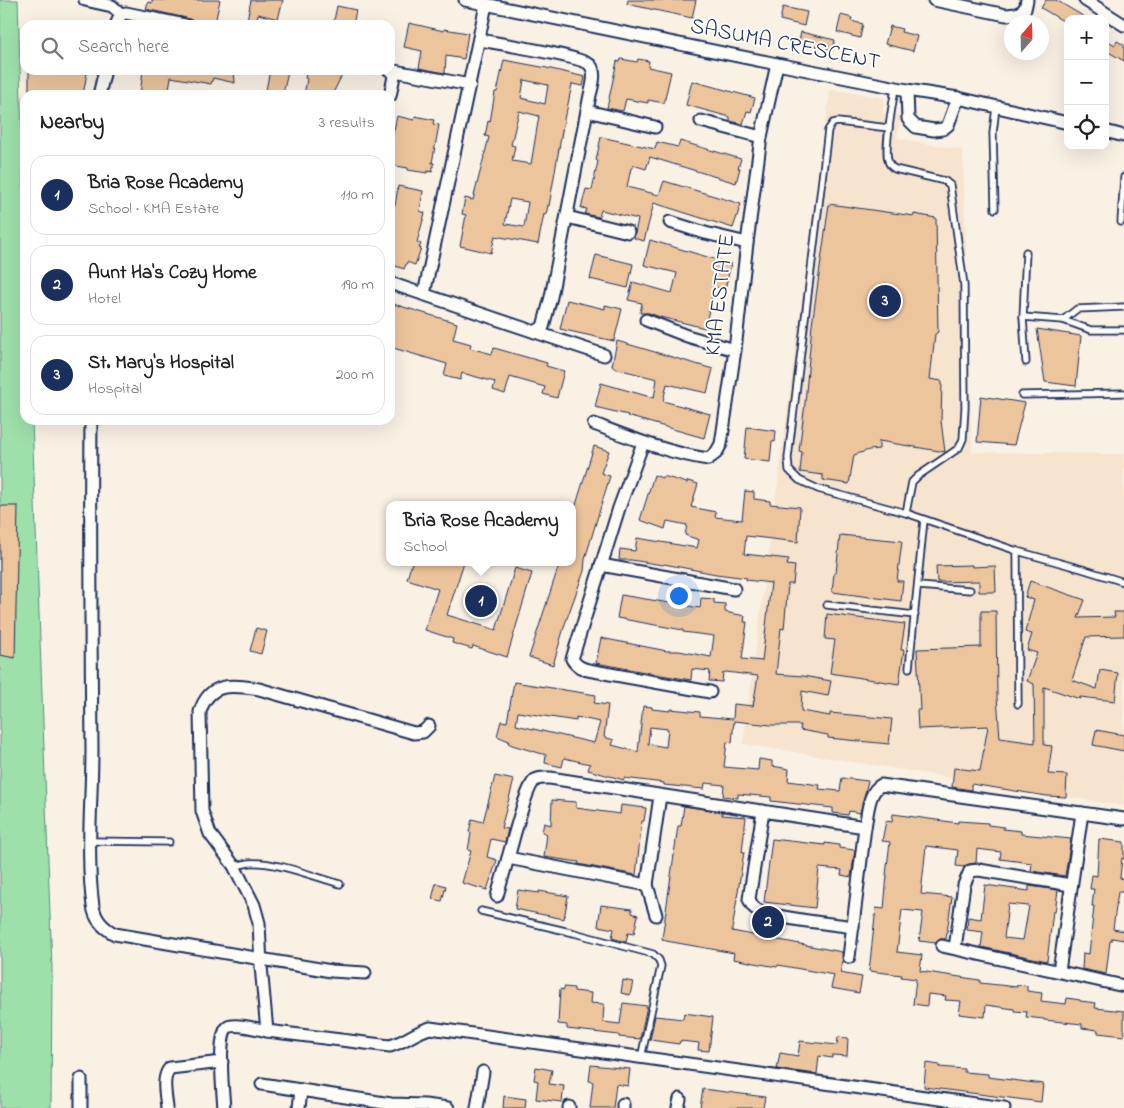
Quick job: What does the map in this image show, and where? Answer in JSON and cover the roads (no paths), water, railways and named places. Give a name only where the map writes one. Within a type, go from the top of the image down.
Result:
[{"type":"street","points":[[85,0],[112,6],[119,20],[134,14],[162,20]]},
{"type":"street","name":"SASUMA CRESCENT","points":[[465,0],[901,89],[958,98],[1064,122]]},
{"type":"street","points":[[934,0],[1006,15],[1017,14],[1025,9],[1027,0]]},
{"type":"street","points":[[1085,0],[1124,25]]},
{"type":"street","points":[[424,294],[486,5]]},
{"type":"street","points":[[480,40],[574,58],[590,64],[594,75],[545,321],[543,327],[535,332]]},
{"type":"street","name":"KMA ESTATE","points":[[594,424],[643,443],[700,458],[708,459],[716,453],[721,444],[735,350],[761,137],[777,64]]},
{"type":"street","points":[[395,72],[470,85]]},
{"type":"street","points":[[100,90],[104,75]]},
{"type":"street","points":[[390,90],[392,75]]},
{"type":"street","points":[[901,89],[908,118],[916,127],[934,130],[943,129],[948,125],[958,98]]},
{"type":"street","points":[[587,111],[654,127]]},
{"type":"street","points":[[701,121],[761,137]]},
{"type":"street","points":[[1109,132],[1124,136]]},
{"type":"street","points":[[566,217],[628,232]]},
{"type":"street","points":[[670,222],[747,243]]},
{"type":"street","points":[[395,285],[604,355]]},
{"type":"street","points":[[646,320],[687,336],[735,350]]},
{"type":"street","points":[[91,425],[92,761],[90,841],[93,906],[97,920],[106,930],[115,934],[331,971],[365,972]]},
{"type":"street","points":[[643,443],[618,508],[573,650],[572,659],[580,668],[588,670],[710,692]]},
{"type":"street","points":[[601,565],[734,589]]},
{"type":"street","points":[[267,1031],[260,960],[259,923],[254,905],[234,866],[210,834],[202,812],[200,712],[203,701],[210,692],[220,688],[242,686],[408,732],[423,732],[429,726]]},
{"type":"street","points":[[497,896],[526,798],[533,781],[540,778],[865,827]]},
{"type":"street","points":[[849,957],[865,827],[871,796],[881,784],[1124,819]]},
{"type":"street","points":[[656,915],[648,885],[660,796]]},
{"type":"street","points":[[763,811],[749,899],[753,908],[780,916],[853,928]]},
{"type":"street","points":[[1058,971],[1082,813]]},
{"type":"street","points":[[508,858],[648,885]]},
{"type":"street","points":[[954,948],[964,885],[970,871],[980,870],[1071,885]]},
{"type":"street","points":[[942,946],[1124,986]]},
{"type":"street","points":[[224,1108],[223,1033],[229,1026],[235,1025],[267,1031],[390,1046],[401,1043],[421,1030],[430,1028],[1000,1108]]},
{"type":"street","points":[[167,1108],[164,1080],[165,1073],[170,1068],[222,1062]]},
{"type":"street","points":[[477,1108],[483,1072]]},
{"type":"street","points":[[81,1079],[81,1108]]},
{"type":"street","points":[[262,1084],[391,1104],[448,1108]]},
{"type":"street","points":[[299,1108],[302,1090]]},
{"type":"lane","points":[[901,89],[890,128],[887,157],[890,166],[895,169],[945,181],[950,185],[964,285],[965,408],[963,439],[959,448],[912,482],[909,489],[906,514]]},
{"type":"lane","points":[[995,209],[993,133],[996,107]]},
{"type":"lane","points":[[890,128],[838,122],[833,123],[828,130],[788,458],[789,470],[799,480],[818,489],[906,514],[1018,551],[1124,582]]},
{"type":"lane","points":[[1121,222],[1124,177]]},
{"type":"lane","points":[[1026,252],[1023,317],[1026,362]]},
{"type":"lane","points":[[1063,320],[1077,309],[1124,307]]},
{"type":"lane","points":[[1023,317],[1063,320],[1091,330],[1124,330]]},
{"type":"lane","points":[[1022,395],[1124,393]]},
{"type":"lane","points":[[909,668],[924,520]]},
{"type":"lane","points":[[1018,551],[1018,704]]},
{"type":"lane","points":[[918,586],[970,590]]},
{"type":"lane","points":[[827,605],[915,615]]},
{"type":"lane","points":[[90,841],[169,842]]},
{"type":"lane","points":[[234,866],[249,863],[263,864],[340,884]]},
{"type":"lane","points":[[481,912],[574,933],[653,954],[659,960],[661,966],[641,1058]]},
{"type":"place","name":"St. Mary's Hospital","points":[[885,301]]},
{"type":"place","name":"Bria Rose Academy","points":[[481,601]]},
{"type":"place","name":"Aunt Ha's Cozy Home","points":[[768,922]]}]
